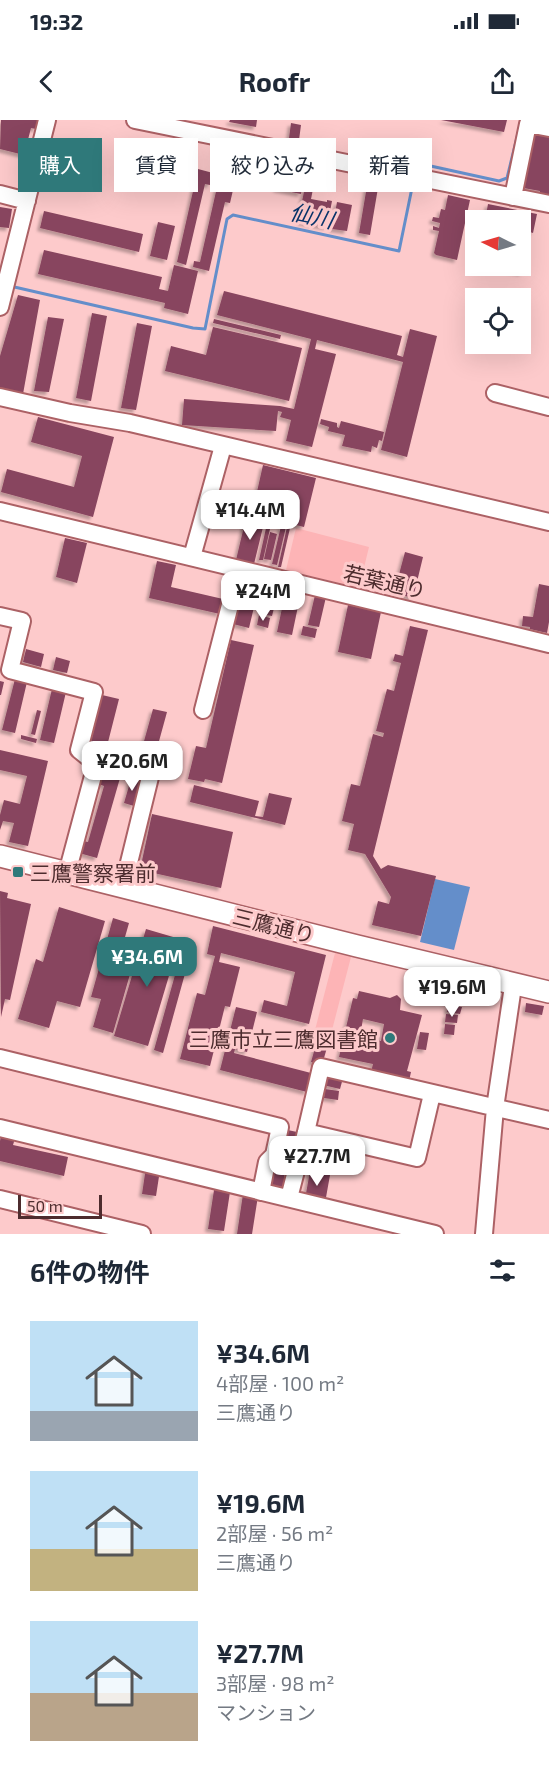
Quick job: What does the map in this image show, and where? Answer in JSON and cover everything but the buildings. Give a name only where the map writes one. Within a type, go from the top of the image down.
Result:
[{"type":"main road","name":"三鷹通り","points":[[0,856],[549,992]]},
{"type":"street","points":[[0,307],[48,120]]},
{"type":"street","points":[[135,120],[549,204]]},
{"type":"street","points":[[513,197],[528,124],[549,128]]},
{"type":"street","points":[[0,194],[27,201]]},
{"type":"street","points":[[495,393],[549,407]]},
{"type":"street","points":[[0,397],[70,413],[130,423],[549,522]]},
{"type":"street","points":[[192,557],[223,446]]},
{"type":"street","name":"若葉通り","points":[[0,511],[549,644]]},
{"type":"street","points":[[203,710],[239,570]]},
{"type":"street","points":[[0,616],[22,621],[10,670],[94,692],[79,750],[97,761],[151,774],[123,887]]},
{"type":"street","points":[[67,873],[97,761]]},
{"type":"street","points":[[484,1234],[495,1108],[512,993],[516,984]]},
{"type":"street","points":[[0,1058],[280,1127],[274,1155],[267,1162],[261,1192]]},
{"type":"street","points":[[288,1198],[321,1066],[549,1120]]},
{"type":"street","points":[[306,1132],[417,1158],[432,1094]]},
{"type":"street","points":[[0,1128],[435,1234]]},
{"type":"street","points":[[0,1199],[142,1234]]},
{"type":"shaded area","points":[[296,528],[369,547],[359,588],[286,570]]},
{"type":"shaded area","points":[[335,953],[351,957],[331,1034],[315,1030]]},
{"type":"water","points":[[435,879],[470,887],[454,950],[420,942]]},
{"type":"waterway","name":"仙川","points":[[432,166],[499,181],[507,178],[519,129]]},
{"type":"waterway","name":"仙川","points":[[10,286],[205,329],[227,219],[233,215],[399,251],[411,192]]},
{"type":"place","name":"三鷹警察署前","points":[[18,872]]},
{"type":"place","name":"三鷹市立三鷹図書館","points":[[390,1038]]}]
